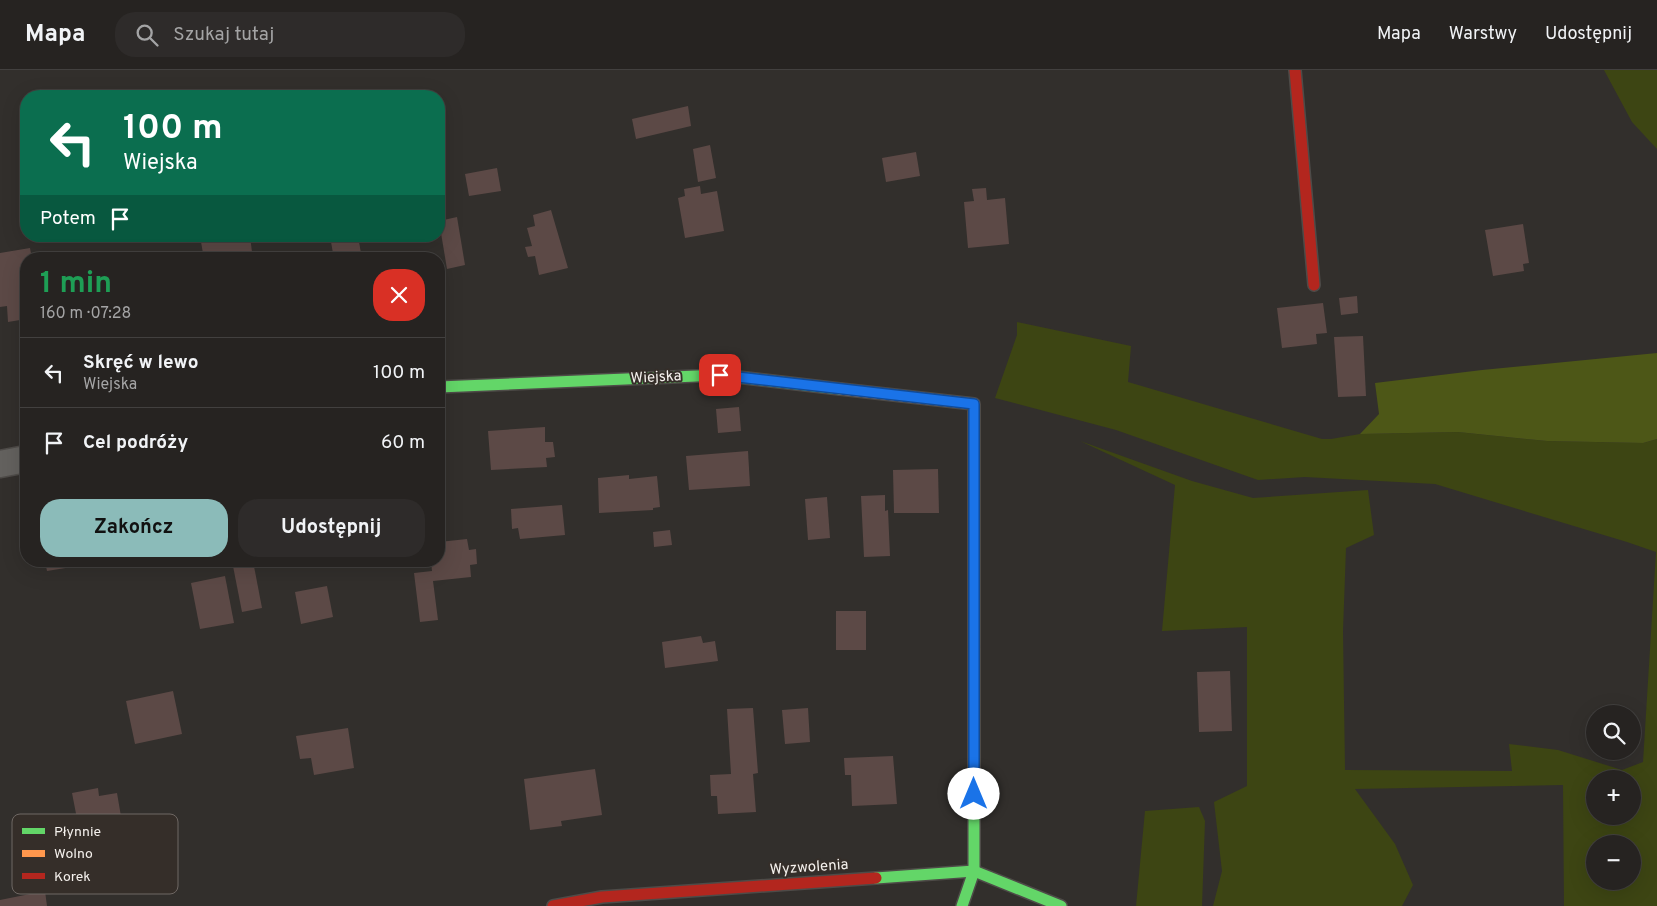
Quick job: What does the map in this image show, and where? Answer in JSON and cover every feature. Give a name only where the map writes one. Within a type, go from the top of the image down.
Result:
[{"type":"street","points":[[1296,70],[1314,285]]},
{"type":"street","name":"Wiejska","points":[[445,387],[720,375],[974,404],[974,871]]},
{"type":"street","points":[[0,464],[20,460]]},
{"type":"street","points":[[962,906],[974,871]]},
{"type":"street","name":"Wyzwolenia","points":[[553,906],[602,897],[974,871],[1061,906]]},
{"type":"green space","points":[[1604,70],[1657,70],[1657,149],[1632,122]]},
{"type":"green space","points":[[1017,322],[1131,346],[1128,382],[1322,439],[1360,434],[1458,432],[1547,441],[1643,443],[1657,439],[1657,906],[1564,906],[1563,785],[1355,789],[1395,844],[1413,885],[1402,906],[1213,906],[1222,871],[1214,802],[1247,786],[1247,627],[1162,631],[1175,485],[1080,441],[1192,481],[1253,498],[1368,490],[1374,535],[1346,548],[1343,631],[1345,770],[1512,771],[1509,744],[1558,750],[1622,770],[1643,762],[1656,552],[1435,484],[1305,477],[1258,480],[1116,430],[995,398],[1017,335]]},
{"type":"green space","points":[[1657,353],[1657,439],[1643,443],[1547,441],[1458,432],[1360,434],[1379,414],[1375,383],[1482,370]]},
{"type":"green space","points":[[1199,807],[1205,821],[1202,906],[1136,906],[1145,811]]},
{"type":"building","points":[[688,106],[691,126],[636,139],[632,119]]},
{"type":"building","points":[[710,145],[716,178],[698,182],[693,149]]},
{"type":"building","points":[[916,152],[920,176],[886,182],[882,158]]},
{"type":"building","points":[[497,168],[501,191],[469,196],[465,174]]},
{"type":"building","points":[[700,186],[701,194],[717,191],[724,231],[685,238],[678,198],[685,196],[684,189]]},
{"type":"building","points":[[986,188],[987,200],[1005,198],[1009,244],[968,248],[964,202],[974,201],[972,189]]},
{"type":"building","points":[[551,210],[568,268],[539,275],[535,256],[528,257],[525,247],[532,246],[527,228],[535,226],[533,215]]},
{"type":"building","points":[[457,217],[465,265],[447,269],[442,242],[445,242],[445,220]]},
{"type":"building","points":[[1523,224],[1529,263],[1523,264],[1524,271],[1493,276],[1485,230]]},
{"type":"building","points":[[201,242],[251,242],[252,252],[203,252]]},
{"type":"building","points":[[331,242],[359,242],[361,252],[333,252]]},
{"type":"building","points":[[30,248],[31,252],[20,252],[20,320],[8,322],[7,306],[0,307],[0,253]]},
{"type":"building","points":[[1357,296],[1358,313],[1341,315],[1339,298]]},
{"type":"building","points":[[1323,303],[1327,333],[1316,334],[1317,344],[1282,348],[1277,308]]},
{"type":"building","points":[[1363,336],[1366,396],[1338,397],[1334,337]]},
{"type":"building","points":[[739,407],[741,431],[718,433],[716,409]]},
{"type":"building","points":[[545,427],[545,442],[553,442],[555,457],[546,458],[547,467],[491,470],[488,431]]},
{"type":"building","points":[[748,451],[750,486],[689,490],[686,456]]},
{"type":"building","points":[[938,469],[939,513],[894,513],[893,470]]},
{"type":"building","points":[[629,475],[629,479],[657,476],[660,507],[653,508],[653,510],[599,513],[598,478]]},
{"type":"building","points":[[885,495],[885,511],[888,510],[890,556],[864,557],[861,496]]},
{"type":"building","points":[[827,497],[830,538],[808,540],[805,499]]},
{"type":"building","points":[[562,505],[565,535],[520,539],[518,528],[512,529],[511,509]]},
{"type":"building","points":[[670,530],[672,545],[654,547],[653,532]]},
{"type":"building","points":[[467,539],[469,550],[476,549],[477,564],[470,565],[471,577],[433,581],[438,620],[420,622],[414,573],[432,571],[432,567],[445,567],[445,541]]},
{"type":"building","points":[[46,567],[72,567],[47,571]]},
{"type":"building","points":[[233,567],[254,567],[262,608],[242,612]]},
{"type":"building","points":[[225,576],[234,623],[200,629],[191,583]]},
{"type":"building","points":[[327,586],[333,617],[301,624],[295,592]]},
{"type":"building","points":[[836,611],[866,611],[866,650],[836,650]]},
{"type":"building","points":[[701,636],[703,643],[715,641],[718,661],[665,668],[662,642]]},
{"type":"building","points":[[1230,671],[1232,731],[1199,732],[1197,672]]},
{"type":"building","points":[[173,691],[182,734],[135,744],[126,701]]},
{"type":"building","points":[[753,708],[758,773],[753,774],[756,812],[718,814],[717,796],[711,796],[710,775],[731,774],[727,709]]},
{"type":"building","points":[[808,708],[810,742],[785,744],[782,710]]},
{"type":"building","points":[[348,728],[354,768],[314,775],[311,758],[300,759],[296,736]]},
{"type":"building","points":[[893,756],[897,804],[852,806],[851,775],[845,775],[844,758]]},
{"type":"building","points":[[595,769],[602,815],[561,821],[562,826],[530,830],[524,779]]},
{"type":"building","points":[[98,788],[99,796],[117,793],[121,814],[76,814],[72,793]]},
{"type":"building","points":[[30,894],[45,894],[47,906],[0,906],[0,900]]},
{"type":"traffic: fast","points":[[445,387],[720,375],[840,389]]},
{"type":"traffic: fast","points":[[962,906],[974,871],[974,645]]},
{"type":"traffic: fast","points":[[876,878],[974,871],[1061,906]]},
{"type":"traffic: slow","points":[[840,389],[974,404],[974,645]]},
{"type":"traffic: jam","points":[[1295,70],[1314,285]]},
{"type":"traffic: jam","points":[[553,906],[602,897],[876,878]]},
{"type":"route","points":[[720,375],[974,404],[974,794]]}]
